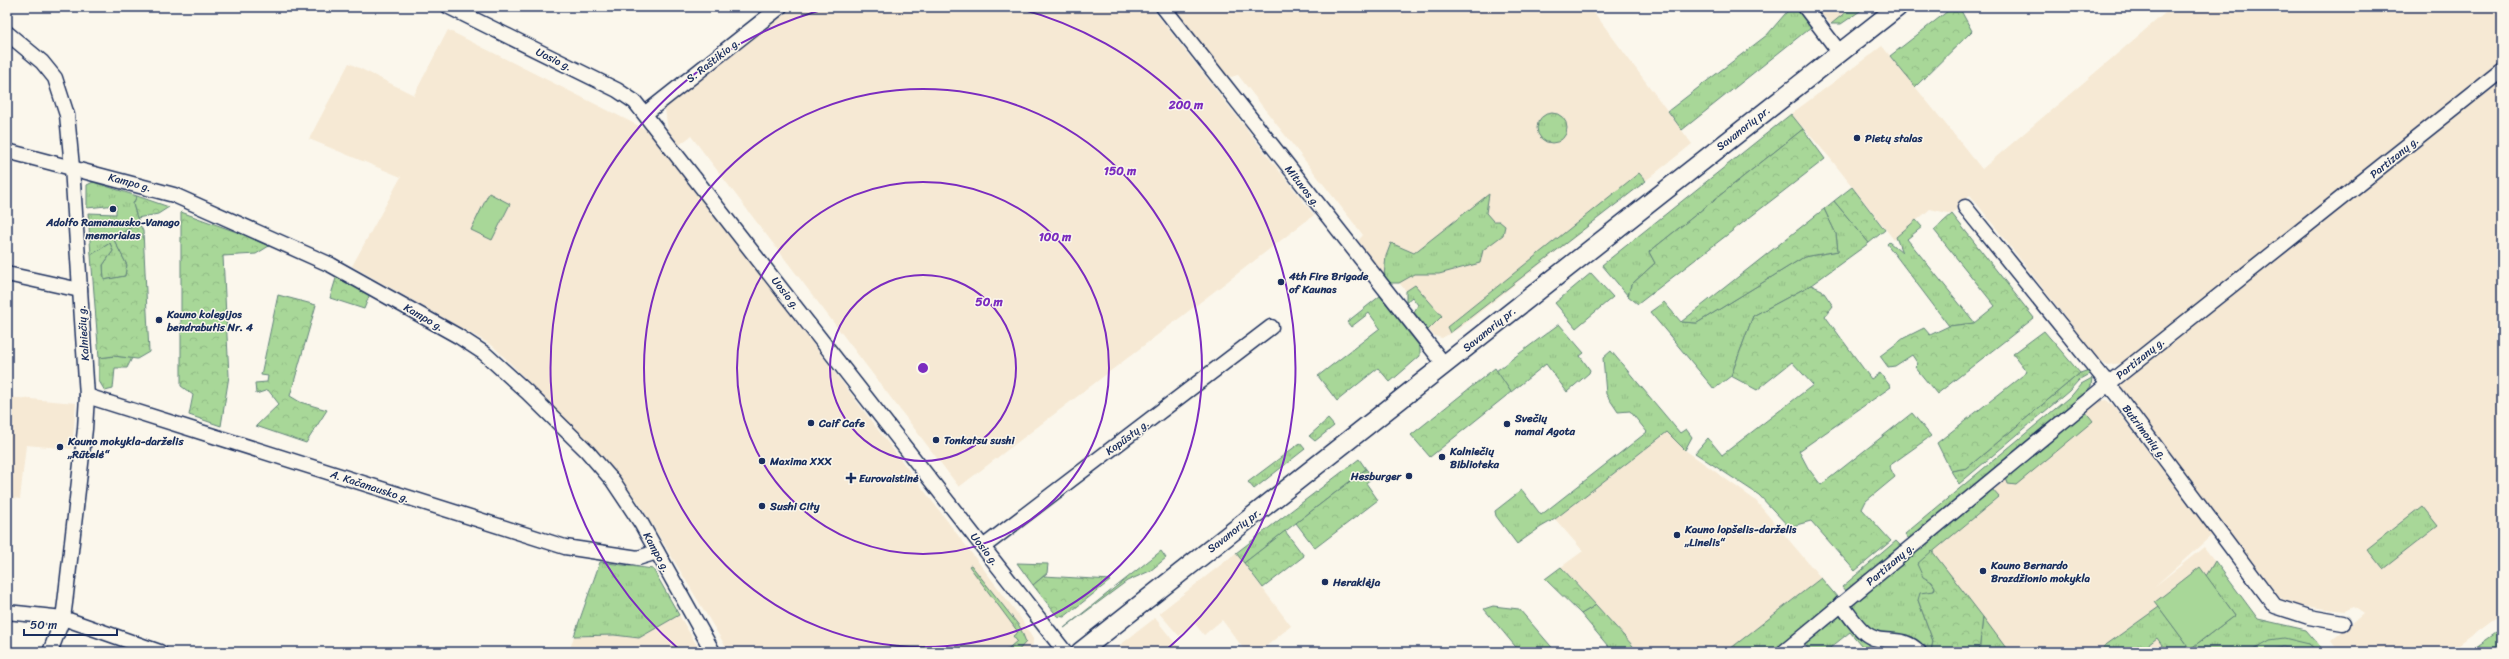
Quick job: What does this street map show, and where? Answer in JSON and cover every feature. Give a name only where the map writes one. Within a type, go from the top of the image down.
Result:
[{"type":"main road","name":"Savanorių pr.","points":[[1080,652],[1898,7]]},
{"type":"street","name":"Uosio g.","points":[[448,7],[617,90],[635,102],[646,113],[1065,652]]},
{"type":"street","name":"S. Raštikio g.","points":[[646,113],[765,12],[780,7]]},
{"type":"street","name":"Mituvos g.","points":[[1163,7],[1444,364]]},
{"type":"street","points":[[1805,7],[1840,53]]},
{"type":"street","name":"Kalniečių g.","points":[[7,33],[42,62],[55,78],[66,115],[72,166],[87,396],[85,428],[63,618],[50,652]]},
{"type":"street","name":"Partizanų g.","points":[[1784,652],[2108,384],[2502,70]]},
{"type":"street","name":"Kampo g.","points":[[7,151],[72,166],[174,195],[268,235],[331,265],[464,340],[506,371],[586,450],[630,504],[713,652]]},
{"type":"street","name":"Butrimonių g.","points":[[1965,207],[2108,384],[2276,606],[2309,617],[2343,623]]},
{"type":"street","points":[[7,274],[80,290]]},
{"type":"street","name":"Kopūstų g.","points":[[983,547],[1271,327]]},
{"type":"street","name":"A. Kačanausko g.","points":[[87,396],[565,547],[638,558],[657,552]]},
{"type":"street","points":[[1841,604],[1865,633],[1884,640],[1905,641],[1919,652]]},
{"type":"street","points":[[7,612],[63,618],[160,652]]},
{"type":"shaded area","points":[[791,7],[1151,7],[1314,215],[959,487],[691,136],[679,145],[668,131],[665,109],[670,102]]},
{"type":"shaded area","points":[[1172,7],[1590,7],[1692,144],[1461,327],[1442,338],[1434,336],[1414,312],[1418,305],[1399,283],[1391,283],[1384,276],[1358,241],[1363,235],[1238,75],[1231,77],[1223,73]]},
{"type":"shaded area","points":[[1815,7],[1866,7],[1841,24],[1831,24]]},
{"type":"shaded area","points":[[2172,7],[2502,7],[2502,61],[2124,363],[2106,365],[2099,360],[1970,195],[1952,214],[1930,209],[1894,240],[1830,158],[1791,114],[1882,46],[1982,169]]},
{"type":"shaded area","points":[[448,30],[647,130],[754,266],[1020,617],[1033,639],[1032,652],[729,652],[641,506],[620,477],[580,434],[493,346],[352,266],[401,177],[309,139],[349,63],[414,95]]},
{"type":"shaded area","points":[[2502,78],[2502,613],[2450,652],[2339,652],[2331,641],[2363,614],[2353,607],[2345,611],[2301,606],[2280,598],[2119,388],[2119,384]]},
{"type":"shaded area","name":"Kauno mokykla-darželis „Rūtelė“","points":[[7,397],[76,403],[72,449],[26,445],[20,499],[7,497]]},
{"type":"shaded area","name":"Kauno Bernardo Brazdžionio mokykla","points":[[2106,400],[2113,405],[2212,535],[2154,587],[2204,547],[2258,619],[2306,630],[2325,652],[1926,652],[1876,598],[1999,497],[1992,489],[2006,476],[2098,401]]},
{"type":"shaded area","name":"Kauno lopšelis-darželis „Linelis“","points":[[1667,432],[1685,450],[1755,500],[1821,578],[1726,652],[1639,652],[1561,567],[1583,551],[1555,519]]},
{"type":"shaded area","points":[[1236,553],[1291,626],[1259,652],[1246,652],[1222,620],[1204,635],[1195,624],[1179,636],[1159,613]]},
{"type":"shaded area","points":[[679,615],[701,652],[569,652],[574,636],[614,635],[639,638]]},
{"type":"shaded area","points":[[1155,618],[1182,652],[1111,652]]},
{"type":"green space","points":[[1791,7],[1797,7],[1811,27],[1682,130],[1668,111],[1767,35]]},
{"type":"green space","points":[[1852,7],[1866,7],[1841,24],[1831,24]]},
{"type":"green space","points":[[1953,7],[1959,7],[1972,31],[1915,87],[1890,56]]},
{"type":"green space","points":[[1552,113],[1563,117],[1567,128],[1563,139],[1552,143],[1541,139],[1537,128],[1541,117]]},
{"type":"green space","points":[[1791,114],[1803,129],[1649,252],[1655,263],[1631,285],[1628,296],[1602,265]]},
{"type":"green space","points":[[1803,129],[1825,159],[1638,304],[1628,296],[1631,285],[1655,263],[1649,252]]},
{"type":"green space","points":[[1639,173],[1646,181],[1450,333],[1447,327]]},
{"type":"green space","points":[[93,182],[137,196],[133,204],[139,223],[113,238],[127,265],[125,276],[104,280],[103,265],[113,251],[110,243],[91,255],[88,213],[116,214],[116,205],[87,208],[87,185]]},
{"type":"green space","points":[[1852,187],[1885,230],[1869,243],[1834,201]]},
{"type":"green space","points":[[489,193],[510,204],[492,240],[471,230]]},
{"type":"green space","points":[[1489,194],[1486,213],[1493,221],[1499,221],[1505,226],[1503,235],[1483,250],[1480,263],[1439,274],[1415,274],[1399,283],[1391,283],[1384,276],[1386,256],[1391,243],[1414,253]]},
{"type":"green space","points":[[137,196],[169,207],[158,214],[137,218],[133,204]]},
{"type":"green space","points":[[1834,201],[1869,243],[1811,285],[1753,316],[1731,376],[1714,389],[1650,312],[1664,302],[1681,322],[1697,323],[1804,257],[1838,251],[1836,234],[1824,209]]},
{"type":"green space","points":[[1824,209],[1836,234],[1838,251],[1804,257],[1697,323],[1681,322]]},
{"type":"green space","points":[[181,212],[242,234],[269,246],[256,254],[223,256],[229,376],[221,426],[189,415],[193,395],[181,386]]},
{"type":"green space","points":[[1952,214],[2034,318],[1937,394],[1915,367],[1918,364],[1912,355],[1895,366],[1888,367],[1880,356],[1904,338],[1924,328],[1930,335],[1949,326],[1974,323],[1995,306],[1934,230]]},
{"type":"green space","points":[[1916,220],[1922,227],[1907,239],[1975,323],[1949,326],[1887,244],[1889,242],[1902,253],[1896,237]]},
{"type":"green space","points":[[139,223],[143,231],[149,352],[137,359],[114,356],[99,358],[91,255],[110,243],[113,251],[103,265],[104,280],[125,276],[127,265],[113,238]]},
{"type":"green space","points":[[1591,273],[1613,297],[1576,328],[1555,303]]},
{"type":"green space","points":[[337,275],[371,291],[364,309],[330,298]]},
{"type":"green space","points":[[1415,285],[1442,316],[1428,330],[1414,312],[1418,305],[1412,297],[1406,302],[1406,291]]},
{"type":"green space","points":[[1811,285],[1822,290],[1833,306],[1825,316],[1871,379],[1880,373],[1891,387],[1799,451],[1808,468],[1821,485],[1912,413],[1931,436],[1889,466],[1895,477],[1866,501],[1862,509],[1891,541],[1855,571],[1811,521],[1789,527],[1759,495],[1695,453],[1708,438],[1722,455],[1813,385],[1792,362],[1757,390],[1731,376],[1753,316]]},
{"type":"green space","points":[[278,295],[316,305],[290,396],[300,402],[327,410],[306,443],[256,426],[279,404],[268,390],[256,394],[255,383],[267,382],[268,376],[261,375]]},
{"type":"green space","points":[[1380,296],[1420,347],[1420,356],[1390,382],[1378,368],[1337,401],[1318,376],[1380,328],[1369,313],[1351,327],[1347,322]]},
{"type":"green space","points":[[1559,324],[1584,353],[1580,356],[1590,370],[1589,373],[1567,392],[1546,364],[1511,392],[1496,371]]},
{"type":"green space","points":[[2044,331],[2080,373],[1967,468],[1951,471],[1937,443],[2027,372],[2013,354]]},
{"type":"green space","points":[[1611,351],[1680,433],[1686,429],[1692,437],[1685,450],[1667,432],[1555,519],[1517,544],[1496,516],[1495,511],[1522,490],[1541,515],[1647,432],[1630,411],[1618,412],[1606,394],[1603,358]]},
{"type":"green space","points":[[114,356],[132,358],[127,368],[115,368],[113,389],[105,391],[99,381],[99,358]]},
{"type":"green space","points":[[1495,368],[1511,392],[1430,457],[1411,435]]},
{"type":"green space","points":[[2089,370],[2090,374],[2079,380],[2069,391],[1959,484],[1951,471],[1967,468],[2080,373]]},
{"type":"green space","points":[[2092,378],[2091,386],[2086,392],[1909,539],[1905,534],[2073,394],[2081,384]]},
{"type":"green space","points":[[2085,411],[2093,421],[2016,485],[2008,484],[2006,476]]},
{"type":"green space","points":[[1328,419],[1334,426],[1315,441],[1309,436]]},
{"type":"green space","points":[[1300,443],[1305,449],[1254,489],[1248,482]]},
{"type":"green space","points":[[1359,459],[1366,469],[1244,563],[1236,553]]},
{"type":"green space","points":[[1366,469],[1373,477],[1366,483],[1378,500],[1315,548],[1296,523]]},
{"type":"green space","points":[[1992,489],[1999,497],[1918,564],[1935,587],[1934,591],[1918,600],[1933,641],[1931,652],[1926,652],[1913,637],[1872,633],[1851,607],[1853,601]]},
{"type":"green space","points":[[2422,506],[2438,526],[2383,569],[2367,549]]},
{"type":"green space","points":[[1285,531],[1304,556],[1263,588],[1244,563]]},
{"type":"green space","points":[[1896,541],[1901,546],[1846,592],[1842,587]]},
{"type":"green space","points":[[1161,551],[1166,558],[1150,571],[1127,581],[1064,628]]},
{"type":"green space","points":[[1932,551],[1983,617],[1979,652],[1931,652],[1933,641],[1918,600],[1920,593],[1934,591],[1935,587],[1932,582],[1923,577],[1917,564]]},
{"type":"green space","points":[[2215,561],[2258,619],[2306,630],[2325,652],[2318,652],[2309,644],[2256,647],[2249,652],[2167,652],[2157,638],[2139,652],[2107,652],[2103,647],[2159,607],[2190,649],[2235,615],[2206,576]]},
{"type":"green space","points":[[600,562],[653,569],[679,615],[639,638],[614,635],[574,636]]},
{"type":"green space","points":[[1017,563],[1048,564],[1047,573],[1033,585]]},
{"type":"green space","points":[[971,565],[1020,627],[1026,642],[1017,652],[1004,652],[1017,641],[1013,636],[1018,632],[969,566]]},
{"type":"green space","points":[[1561,567],[1596,605],[1581,614],[1545,579]]},
{"type":"green space","points":[[2200,567],[2235,615],[2190,649],[2155,602]]},
{"type":"green space","points":[[1044,576],[1111,580],[1064,617],[1057,616],[1033,585]]},
{"type":"green space","points":[[1821,578],[1838,598],[1773,652],[1726,652]]},
{"type":"green space","points":[[1596,605],[1633,646],[1631,652],[1613,652],[1581,614]]},
{"type":"green space","points":[[1493,606],[1519,609],[1556,652],[1520,652],[1484,609]]},
{"type":"green space","points":[[1840,616],[1844,617],[1874,652],[1867,652],[1850,632],[1825,652],[1811,652],[1805,645],[1807,640]]},
{"type":"green space","points":[[1983,617],[2009,652],[1979,652]]},
{"type":"green space","points":[[2496,633],[2502,641],[2502,652],[2469,652]]},
{"type":"green space","points":[[2284,638],[2309,644],[2318,652],[2304,652],[2283,647],[2266,652],[2249,652],[2270,640]]},
{"type":"place","name":"Pietų stalas","points":[[1857,138]]},
{"type":"place","name":"Adolfo Ramanausko-Vanago memorialas","points":[[113,209]]},
{"type":"place","name":"4th Fire Brigade of Kaunas","points":[[1281,282]]},
{"type":"place","name":"Kauno kolegijos bendrabutis Nr. 4","points":[[159,320]]},
{"type":"place","name":"Caif Cafe","points":[[811,423]]},
{"type":"place","name":"Svečių namai Agota","points":[[1507,424]]},
{"type":"place","name":"Tonkatsu sushi","points":[[936,440]]},
{"type":"place","name":"Kauno mokykla-darželis „Rūtelė“","points":[[60,447]]},
{"type":"place","name":"Kalniečių Biblioteka","points":[[1442,457]]},
{"type":"place","name":"Maxima XXX","points":[[762,461]]},
{"type":"place","name":"Hesburger","points":[[1409,476]]},
{"type":"place","name":"Eurovaistinė","points":[[851,478]]},
{"type":"place","name":"Sushi City","points":[[762,506]]},
{"type":"place","name":"Kauno lopšelis-darželis „Linelis“","points":[[1677,535]]},
{"type":"place","name":"Kauno Bernardo Brazdžionio mokykla","points":[[1983,571]]},
{"type":"place","name":"Heraklėja","points":[[1325,582]]}]
